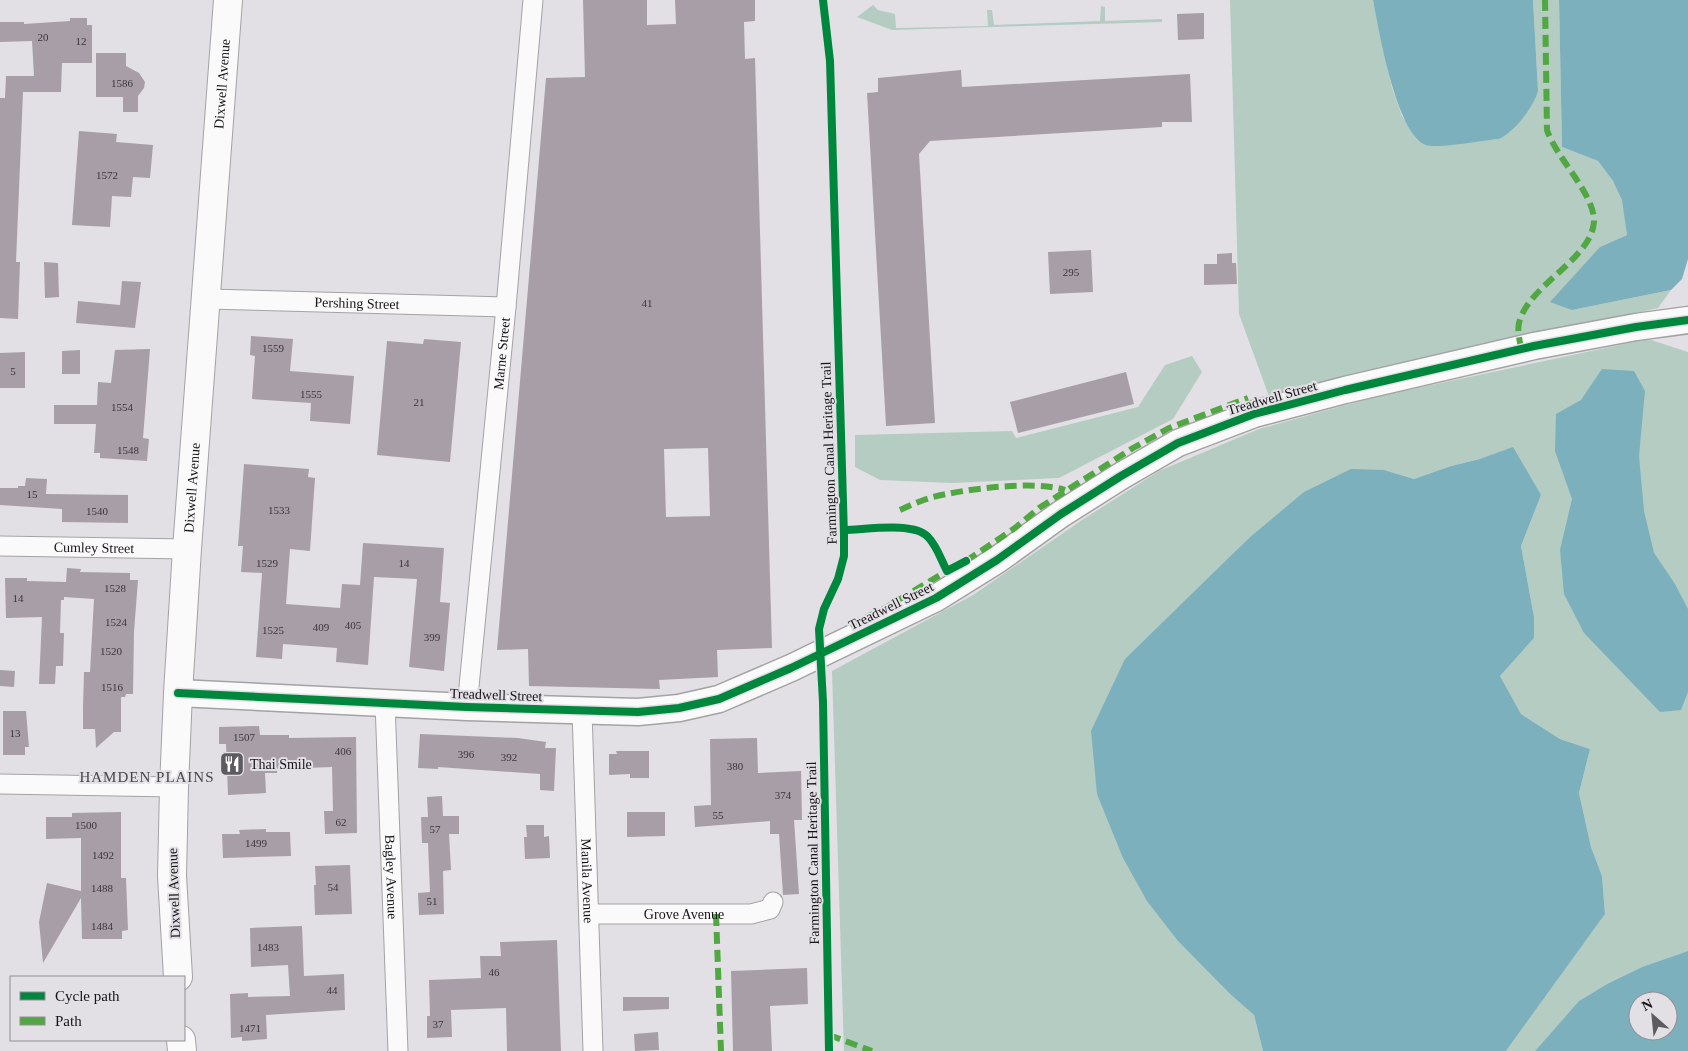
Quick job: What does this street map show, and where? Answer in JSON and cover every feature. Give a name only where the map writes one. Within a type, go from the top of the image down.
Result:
[{"type":"main road","name":"Dixwell Avenue","points":[[178,976],[172,876],[178,693],[228,0]]},
{"type":"street","name":"Marne Street","points":[[466,707],[506,307],[532,0]]},
{"type":"street","name":"Pershing Street","points":[[207,299],[506,307]]},
{"type":"street","name":"Treadwell Street","points":[[178,693],[582,711],[638,712],[679,708],[719,698],[791,668],[904,615],[970,578],[1061,514],[1178,443],[1254,414],[1345,390],[1534,346],[1636,327],[1688,320]]},
{"type":"street","name":"Cumley Street","points":[[0,546],[187,549]]},
{"type":"street","name":"Bagley Avenue","points":[[385,703],[398,1051]]},
{"type":"street","name":"Manila Avenue","points":[[582,711],[593,1051]]},
{"type":"street","points":[[0,784],[174,787]]},
{"type":"street","name":"Grove Avenue","points":[[588,914],[751,914],[770,909],[773,902]]},
{"type":"green space","points":[[1230,0],[1373,0],[1392,88],[1402,116],[1415,136],[1433,146],[1499,139],[1512,130],[1528,110],[1538,91],[1533,0],[1559,0],[1562,147],[1598,161],[1613,181],[1623,200],[1627,235],[1600,247],[1572,310],[1671,290],[1658,308],[1270,399],[1239,314]]},
{"type":"green space","points":[[873,5],[878,10],[895,14],[896,28],[988,26],[987,10],[992,10],[994,25],[1100,21],[1101,6],[1105,7],[1105,21],[1162,19],[1162,22],[892,30],[857,17]]},
{"type":"green space","points":[[1648,339],[1688,352],[1688,951],[1642,967],[1607,984],[1579,1001],[1535,1051],[1506,1051],[1605,914],[1602,876],[1591,847],[1579,793],[1590,749],[1560,739],[1521,714],[1500,676],[1534,638],[1534,617],[1521,546],[1541,495],[1480,459],[1451,466],[1414,479],[1384,470],[1249,538],[1197,590],[1178,941],[1230,994],[1254,1015],[1263,1051],[844,1051],[832,671],[973,595],[1082,520],[1159,471],[1259,429],[1375,397]]},
{"type":"green space","points":[[1192,356],[1202,372],[1173,419],[1059,478],[952,483],[880,480],[855,467],[855,435],[1012,431],[1016,438],[1138,407],[1165,365]]},
{"type":"water","points":[[1373,0],[1533,0],[1538,91],[1523,118],[1511,131],[1499,139],[1432,146],[1426,145],[1415,137],[1406,122],[1390,80]]},
{"type":"water","points":[[1559,0],[1688,0],[1688,259],[1682,279],[1671,290],[1572,310],[1550,302],[1600,247],[1627,235],[1622,200],[1613,181],[1598,161],[1562,147]]},
{"type":"water","points":[[1602,369],[1634,371],[1645,391],[1639,456],[1644,511],[1654,553],[1675,584],[1688,609],[1688,692],[1681,710],[1660,712],[1584,633],[1564,594],[1560,550],[1572,499],[1555,451],[1556,414],[1581,400]]},
{"type":"water","points":[[1513,447],[1541,495],[1521,546],[1534,617],[1534,638],[1500,676],[1521,714],[1560,739],[1590,749],[1579,793],[1591,847],[1602,876],[1605,914],[1506,1051],[1263,1051],[1254,1015],[1230,994],[1178,941],[1147,901],[1123,858],[1097,794],[1091,731],[1125,659],[1249,538],[1304,492],[1351,469],[1384,470],[1414,479]]},
{"type":"water","points":[[1688,951],[1688,1051],[1535,1051],[1579,1001],[1607,984],[1642,967]]},
{"type":"building","points":[[583,0],[647,0],[647,25],[676,24],[675,0],[755,0],[755,21],[744,22],[745,59],[755,58],[772,648],[717,650],[718,677],[659,680],[660,689],[529,686],[528,649],[497,650],[546,78],[585,77]],"holes":[[[708,448],[710,516],[666,517],[664,449]]]},
{"type":"building","points":[[1204,13],[1204,39],[1178,40],[1177,14]]},
{"type":"building","points":[[70,18],[87,18],[87,25],[92,25],[92,63],[62,63],[61,92],[23,92],[16,262],[20,262],[18,319],[0,318],[0,98],[5,98],[6,76],[34,76],[32,41],[0,42],[0,22],[24,22],[24,24],[70,21]]},
{"type":"building","points":[[96,53],[126,53],[126,66],[139,73],[145,82],[144,88],[138,96],[138,112],[123,112],[123,97],[96,97]]},
{"type":"building","points":[[961,70],[962,87],[1190,74],[1192,122],[1162,122],[1162,127],[930,141],[919,154],[935,423],[886,426],[867,93],[878,92],[878,78]]},
{"type":"building","points":[[79,131],[117,134],[116,142],[153,145],[150,178],[133,177],[131,197],[112,196],[110,227],[72,225]]},
{"type":"building","points":[[1091,250],[1093,292],[1050,294],[1048,252]]},
{"type":"building","points":[[1232,253],[1232,263],[1236,263],[1237,284],[1204,285],[1204,264],[1217,264],[1217,254]]},
{"type":"building","points":[[44,262],[58,263],[59,297],[45,298]]},
{"type":"building","points":[[122,281],[141,282],[135,328],[76,323],[78,301],[120,305]]},
{"type":"building","points":[[251,336],[293,339],[290,371],[354,376],[350,424],[310,421],[311,403],[252,399],[255,356],[250,355]]},
{"type":"building","points":[[424,339],[461,342],[450,462],[377,455],[387,341],[423,344]]},
{"type":"building","points":[[150,349],[143,438],[149,439],[147,461],[100,458],[100,453],[94,453],[96,424],[54,424],[54,405],[97,405],[98,382],[111,383],[115,350]]},
{"type":"building","points":[[80,350],[80,374],[62,374],[62,351]]},
{"type":"building","points":[[25,352],[25,388],[0,388],[0,353]]},
{"type":"building","points":[[1126,372],[1134,404],[1018,433],[1010,402]]},
{"type":"building","points":[[244,464],[309,469],[308,477],[315,478],[310,551],[290,549],[286,604],[340,608],[342,584],[360,585],[363,543],[444,548],[440,602],[450,603],[444,671],[409,667],[417,579],[374,577],[368,665],[336,662],[337,648],[283,644],[282,659],[256,657],[262,573],[241,572],[243,546],[238,546]]},
{"type":"building","points":[[26,478],[47,479],[46,494],[128,495],[128,523],[62,522],[62,509],[0,505],[0,488],[25,486]]},
{"type":"building","points":[[67,568],[81,569],[80,572],[130,573],[130,580],[138,580],[134,632],[133,694],[126,694],[125,697],[121,697],[121,732],[114,732],[96,748],[95,729],[83,729],[84,672],[90,672],[94,599],[64,597],[64,600],[61,600],[60,633],[64,633],[63,666],[56,666],[55,684],[39,684],[42,617],[6,618],[5,578],[27,578],[27,581],[66,582]]},
{"type":"building","points":[[0,670],[15,671],[14,687],[0,686]]},
{"type":"building","points":[[3,711],[26,711],[29,747],[25,747],[25,755],[3,755]]},
{"type":"building","points":[[259,726],[260,735],[289,735],[289,738],[356,737],[357,833],[325,834],[324,811],[333,811],[332,767],[277,769],[277,773],[265,773],[266,793],[228,795],[226,744],[219,744],[219,727]]},
{"type":"building","points":[[420,734],[518,738],[546,742],[545,748],[556,748],[554,791],[540,790],[540,774],[438,767],[438,769],[418,768]]},
{"type":"building","points":[[757,738],[758,773],[801,771],[802,820],[794,820],[799,894],[783,895],[779,834],[770,834],[770,821],[695,827],[694,806],[711,805],[710,739]]},
{"type":"building","points":[[616,751],[649,751],[649,778],[630,778],[630,774],[609,775],[609,754],[617,754]]},
{"type":"building","points":[[442,796],[443,816],[459,816],[459,834],[449,834],[451,870],[443,871],[444,914],[419,915],[418,893],[430,892],[428,843],[422,843],[421,817],[428,817],[427,797]]},
{"type":"building","points":[[121,812],[121,878],[126,878],[128,930],[122,931],[122,939],[82,939],[81,898],[43,963],[39,922],[47,883],[81,891],[81,838],[46,839],[46,817],[72,817],[72,813]]},
{"type":"building","points":[[627,812],[665,812],[665,836],[627,837]]},
{"type":"building","points":[[526,825],[544,825],[544,837],[549,836],[550,858],[525,859],[524,837],[527,837]]},
{"type":"building","points":[[266,829],[266,832],[290,832],[291,856],[223,858],[222,834],[240,834],[239,830]]},
{"type":"building","points":[[350,865],[352,914],[315,915],[315,866]]},
{"type":"building","points":[[302,926],[304,976],[344,974],[345,1010],[266,1015],[267,1039],[242,1041],[242,1037],[231,1038],[230,994],[248,993],[248,997],[290,996],[288,965],[251,967],[250,928]]},
{"type":"building","points":[[557,940],[561,1051],[507,1051],[506,1008],[451,1010],[452,1037],[427,1038],[427,1016],[430,1016],[429,980],[481,978],[480,956],[501,956],[500,942]]},
{"type":"building","points":[[807,968],[808,1004],[770,1006],[772,1051],[733,1051],[731,971]]},
{"type":"building","points":[[623,997],[669,997],[669,1009],[623,1011]]},
{"type":"building","points":[[658,1032],[659,1050],[635,1051],[634,1034]]},
{"type":"marked path","points":[[1521,349],[1518,326],[1525,309],[1546,284],[1582,248],[1590,236],[1594,222],[1593,211],[1582,188],[1558,152],[1547,130],[1545,0]]},
{"type":"marked path","points":[[966,561],[1015,528],[1039,508],[1133,448],[1169,428],[1248,398]]},
{"type":"marked path","points":[[900,510],[933,497],[963,491],[1018,486],[1052,487],[1065,490]]},
{"type":"marked path","points":[[850,625],[885,608],[947,571]]},
{"type":"marked path","points":[[716,914],[721,1051]]},
{"type":"marked path","points":[[829,1035],[872,1051]]},
{"type":"cycle path","name":"Farmington Canal Heritage Trail","points":[[823,0],[830,61],[844,536],[844,556],[838,579],[824,609],[819,629],[823,702],[829,1051]]},
{"type":"cycle path","points":[[178,693],[467,707],[638,712],[679,708],[719,699],[791,668],[936,598],[997,560],[1061,514],[1178,443],[1254,414],[1345,390],[1534,346],[1636,327],[1688,320]]},
{"type":"cycle path","name":"Farmington Canal Heritage Trail","points":[[844,530],[912,529],[928,537],[947,571],[966,561]]},
{"type":"place","name":"Thai Smile","points":[[232,764]]},
{"type":"district","name":"HAMDEN PLAINS","points":[[147,777]]}]
